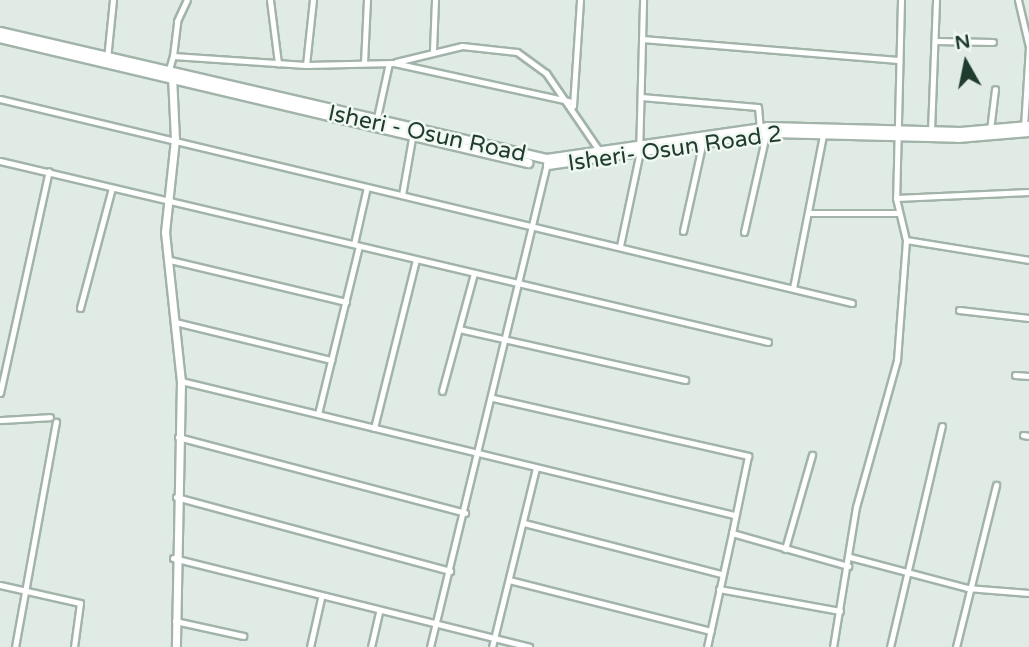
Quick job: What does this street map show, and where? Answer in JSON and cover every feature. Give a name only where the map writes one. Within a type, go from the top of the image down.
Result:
[{"type":"main road","name":"Isheri - Osun Road","points":[[0,32],[170,76],[517,156],[639,153],[763,131],[896,133],[1027,128]]},
{"type":"main road","name":"Isheri- Osun Road 2","points":[[0,38],[170,76],[412,138],[547,165],[702,145],[763,131],[822,135],[1027,128]]},
{"type":"street","points":[[107,59],[113,0]]},
{"type":"street","points":[[176,647],[173,558],[181,382],[165,232],[171,198],[175,139],[170,76],[177,21],[187,0]]},
{"type":"street","points":[[270,0],[278,63]]},
{"type":"street","points":[[306,65],[313,0]]},
{"type":"street","points":[[364,64],[367,0]]},
{"type":"street","points":[[433,50],[435,0]]},
{"type":"street","points":[[571,104],[580,0]]},
{"type":"street","points":[[620,246],[639,153],[643,0]]},
{"type":"street","points":[[833,647],[850,557],[856,507],[897,359],[906,240],[897,213],[896,198],[901,0]]},
{"type":"street","points":[[931,131],[936,0]]},
{"type":"street","points":[[1018,0],[1029,47],[1027,128]]},
{"type":"street","points":[[642,39],[898,60]]},
{"type":"street","points":[[935,41],[993,42]]},
{"type":"street","points":[[391,63],[433,50],[479,46],[517,52],[534,60],[571,104],[601,155]]},
{"type":"street","points":[[173,56],[306,65],[391,63],[571,104]]},
{"type":"street","points":[[376,122],[391,63]]},
{"type":"street","points":[[990,130],[995,89]]},
{"type":"street","points":[[641,97],[758,107],[763,131],[744,232]]},
{"type":"street","points":[[0,99],[852,303]]},
{"type":"street","points":[[793,288],[810,213],[822,135]]},
{"type":"street","points":[[402,195],[412,138]]},
{"type":"street","points":[[683,231],[702,145]]},
{"type":"street","points":[[0,161],[112,188],[171,198],[416,260],[768,342]]},
{"type":"street","points":[[430,647],[480,455],[547,165]]},
{"type":"street","points":[[0,393],[49,171]]},
{"type":"street","points":[[318,414],[346,302],[367,187]]},
{"type":"street","points":[[80,308],[112,188]]},
{"type":"street","points":[[896,198],[1029,192]]},
{"type":"street","points":[[810,213],[897,213]]},
{"type":"street","points":[[906,240],[1029,260]]},
{"type":"street","points":[[170,260],[346,302]]},
{"type":"street","points":[[374,428],[416,260]]},
{"type":"street","points":[[443,391],[474,273]]},
{"type":"street","points":[[959,310],[1029,318]]},
{"type":"street","points":[[174,322],[331,360]]},
{"type":"street","points":[[459,329],[685,380]]},
{"type":"street","points":[[1015,375],[1029,376]]},
{"type":"street","points":[[181,382],[734,515]]},
{"type":"street","points":[[493,398],[748,456],[707,647]]},
{"type":"street","points":[[0,419],[50,417]]},
{"type":"street","points":[[15,647],[56,422]]},
{"type":"street","points":[[890,647],[942,426]]},
{"type":"street","points":[[178,437],[465,513]]},
{"type":"street","points":[[785,549],[812,455]]},
{"type":"street","points":[[492,647],[536,468]]},
{"type":"street","points":[[956,647],[967,588],[996,485]]},
{"type":"street","points":[[176,497],[450,571]]},
{"type":"street","points":[[524,523],[721,574]]},
{"type":"street","points":[[732,533],[848,566]]},
{"type":"street","points":[[850,557],[907,569],[967,588],[1029,593]]},
{"type":"street","points":[[173,558],[435,628],[529,647]]},
{"type":"street","points":[[509,580],[711,631]]},
{"type":"street","points":[[0,585],[80,603],[74,647]]},
{"type":"street","points":[[719,589],[840,611]]},
{"type":"street","points":[[310,647],[321,598]]},
{"type":"street","points":[[371,647],[379,612]]},
{"type":"street","points":[[175,621],[243,636]]}]
